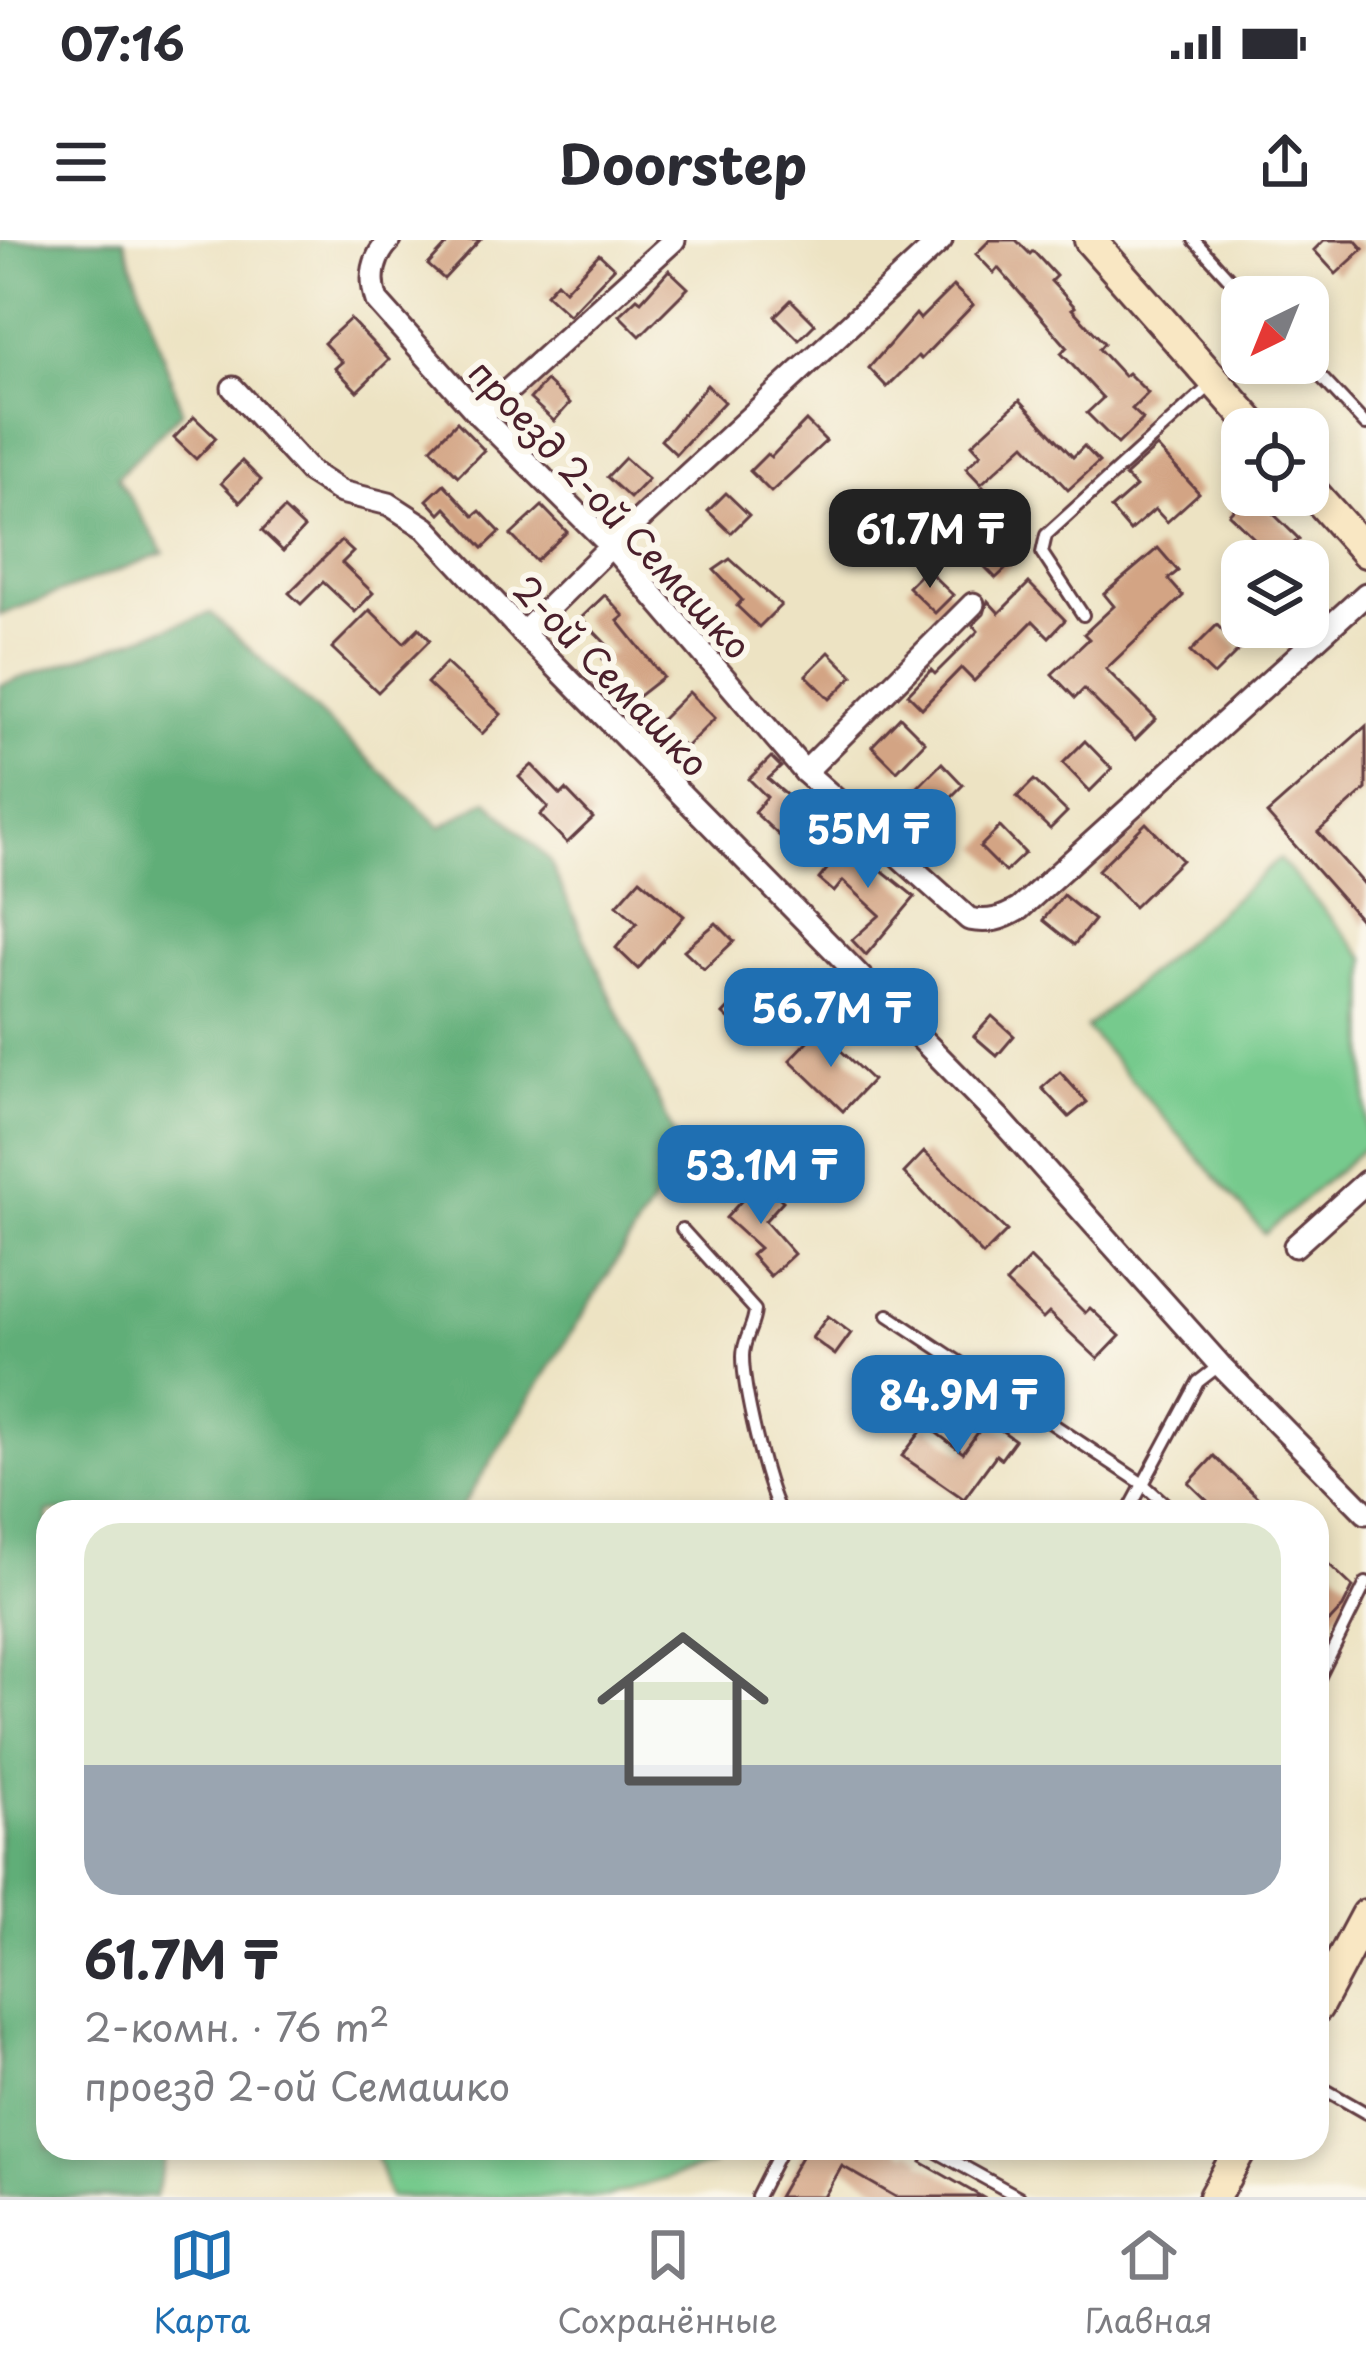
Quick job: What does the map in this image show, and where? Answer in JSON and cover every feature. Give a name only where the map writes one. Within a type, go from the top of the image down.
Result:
[{"type":"street","name":"проезд 2-ой Семашко","points":[[390,240],[377,255],[372,287],[377,301],[480,416],[610,546],[805,772],[955,909],[984,922],[1019,909],[1366,594]]},
{"type":"street","points":[[480,416],[674,240]]},
{"type":"street","points":[[523,633],[610,546],[941,240]]},
{"type":"street","points":[[1090,240],[1238,408]]},
{"type":"street","name":"2-ой Семашко","points":[[233,388],[310,472],[341,492],[389,504],[426,529],[998,1117],[1220,1365],[1366,1513]]},
{"type":"street","points":[[1329,511],[1366,552]]},
{"type":"street","points":[[805,772],[973,604]]},
{"type":"street","points":[[1294,1246],[1366,1182]]},
{"type":"street","points":[[1329,1984],[1366,1915]]},
{"type":"street","points":[[1214,2197],[1234,2160]]},
{"type":"lane","points":[[1194,240],[1227,276]]},
{"type":"lane","points":[[1083,615],[1042,553],[1046,535],[1215,382]]},
{"type":"lane","points":[[1328,384],[1366,425]]},
{"type":"lane","points":[[682,1229],[755,1310],[743,1352],[745,1373],[776,1500]]},
{"type":"lane","points":[[888,1315],[1161,1500]]},
{"type":"lane","points":[[1134,1500],[1198,1382],[1220,1365]]},
{"type":"lane","points":[[1329,1658],[1366,1583]]},
{"type":"lane","points":[[1329,2092],[1366,2113]]},
{"type":"lane","points":[[757,2197],[776,2160]]},
{"type":"lane","points":[[952,2160],[1019,2197]]},
{"type":"green space","points":[[0,240],[124,240],[182,411],[117,477],[164,553],[0,615]]},
{"type":"green space","points":[[211,613],[441,827],[487,800],[549,860],[683,1155],[467,1500],[36,1500],[36,2160],[165,2160],[155,2197],[0,2197],[0,685]]},
{"type":"green space","points":[[1279,859],[1366,958],[1366,1146],[1265,1234],[1086,1028]]},
{"type":"green space","points":[[378,2160],[712,2160],[713,2164],[606,2197],[389,2197]]},
{"type":"building","points":[[451,240],[480,240],[444,279],[428,265]]},
{"type":"building","points":[[990,240],[1016,240],[1030,254],[1033,251],[1056,276],[1051,281],[1075,307],[1072,309],[1104,343],[1099,349],[1148,393],[1132,409],[1143,419],[1118,444],[1087,413],[1103,398],[1061,353],[1067,347],[998,268],[994,273],[976,254]]},
{"type":"building","points":[[1324,240],[1355,240],[1363,249],[1336,274],[1314,250]]},
{"type":"building","points":[[599,254],[614,268],[569,315],[546,294],[557,282],[565,290]]},
{"type":"building","points":[[669,270],[688,288],[640,336],[619,315],[637,298],[641,301]]},
{"type":"building","points":[[953,286],[973,305],[887,387],[869,368],[916,314],[920,319]]},
{"type":"building","points":[[791,300],[815,324],[799,340],[775,316]]},
{"type":"building","points":[[350,319],[389,360],[357,391],[335,368],[342,362],[324,343]]},
{"type":"building","points":[[546,381],[570,403],[554,421],[530,399]]},
{"type":"building","points":[[707,385],[724,402],[676,454],[661,440]]},
{"type":"building","points":[[1020,400],[1073,457],[1084,446],[1099,462],[1068,490],[1025,444],[981,484],[966,468],[981,454],[972,444]]},
{"type":"building","points":[[194,417],[216,438],[196,459],[174,438]]},
{"type":"building","points":[[806,421],[826,441],[771,492],[750,471]]},
{"type":"building","points":[[457,422],[484,450],[458,476],[431,448]]},
{"type":"building","points":[[1157,447],[1199,493],[1167,522],[1155,509],[1130,531],[1111,509],[1136,487],[1125,476]]},
{"type":"building","points":[[625,458],[648,479],[630,498],[607,477]]},
{"type":"building","points":[[242,461],[261,480],[240,502],[221,483]]},
{"type":"building","points":[[444,484],[474,516],[480,511],[500,532],[483,548],[446,508],[440,514],[427,500]]},
{"type":"building","points":[[983,487],[1001,506],[994,520],[1024,552],[996,578],[980,562],[992,550],[971,528],[966,534],[951,519]]},
{"type":"building","points":[[726,493],[749,515],[731,533],[708,511]]},
{"type":"building","points":[[542,506],[567,532],[536,561],[511,535]]},
{"type":"building","points":[[284,509],[304,528],[283,551],[262,531]]},
{"type":"building","points":[[1231,516],[1275,516],[1299,539],[1298,540],[1256,540]]},
{"type":"building","points":[[341,541],[353,552],[342,563],[373,593],[355,612],[323,582],[301,604],[289,593]]},
{"type":"building","points":[[1158,548],[1178,571],[1168,579],[1183,596],[1106,669],[1156,719],[1135,740],[1084,689],[1075,698],[1052,674],[1089,639],[1084,634],[1114,606],[1104,594]]},
{"type":"building","points":[[730,559],[781,605],[759,627],[737,606],[742,600],[714,570]]},
{"type":"building","points":[[926,569],[953,595],[935,613],[908,587]]},
{"type":"building","points":[[1029,583],[1065,620],[1049,637],[1033,621],[974,681],[961,668],[922,708],[908,694],[978,631],[973,625],[988,601],[999,613]]},
{"type":"building","points":[[605,595],[624,616],[618,621],[663,677],[635,699],[603,659],[613,651],[581,618]]},
{"type":"building","points":[[370,610],[404,643],[419,628],[430,640],[378,692],[332,648]]},
{"type":"building","points":[[1217,625],[1221,648],[1240,649],[1214,675],[1190,652]]},
{"type":"building","points":[[829,652],[853,676],[830,699],[806,675]]},
{"type":"building","points":[[446,663],[501,714],[482,734],[427,683]]},
{"type":"building","points":[[689,692],[715,718],[685,748],[659,722]]},
{"type":"building","points":[[900,717],[925,742],[897,771],[872,746]]},
{"type":"building","points":[[1366,726],[1366,789],[1318,832],[1366,886],[1366,926],[1267,814]]},
{"type":"building","points":[[1085,741],[1112,769],[1090,791],[1063,763]]},
{"type":"building","points":[[771,757],[781,767],[768,779],[806,812],[783,839],[754,812],[767,797],[749,779]]},
{"type":"building","points":[[942,763],[963,785],[939,809],[917,788]]},
{"type":"building","points":[[532,765],[561,795],[566,790],[593,818],[567,843],[540,815],[548,807],[519,777]]},
{"type":"building","points":[[1034,780],[1067,812],[1050,829],[1017,797]]},
{"type":"building","points":[[1146,823],[1182,860],[1134,907],[1098,870]]},
{"type":"building","points":[[1000,827],[1025,853],[1005,872],[980,847]]},
{"type":"building","points":[[852,838],[868,851],[864,856],[915,897],[866,955],[852,940],[880,915],[843,881],[834,892],[819,879]]},
{"type":"building","points":[[640,879],[684,916],[638,969],[616,948],[637,923],[617,905]]},
{"type":"building","points":[[1063,895],[1094,920],[1074,945],[1043,920]]},
{"type":"building","points":[[716,923],[734,941],[704,969],[684,950]]},
{"type":"building","points":[[748,987],[782,1017],[757,1045],[723,1014]]},
{"type":"building","points":[[992,1016],[1014,1036],[997,1056],[974,1036]]},
{"type":"building","points":[[819,1030],[872,1080],[843,1111],[790,1060]]},
{"type":"building","points":[[1060,1072],[1087,1102],[1069,1117],[1042,1088]]},
{"type":"building","points":[[924,1152],[1007,1231],[983,1255],[904,1173]]},
{"type":"building","points":[[760,1180],[783,1201],[765,1221],[794,1254],[770,1276],[751,1255],[759,1248],[726,1218]]},
{"type":"building","points":[[1030,1258],[1085,1313],[1090,1308],[1120,1336],[1098,1359],[1049,1313],[1043,1319],[1006,1283]]},
{"type":"building","points":[[828,1316],[851,1333],[835,1355],[812,1338]]},
{"type":"building","points":[[987,1420],[1015,1440],[1001,1459],[996,1455],[964,1499],[902,1456],[926,1425],[963,1453]]},
{"type":"building","points":[[1214,1456],[1260,1500],[1207,1500],[1189,1483]]},
{"type":"building","points":[[1329,1564],[1353,1587],[1329,1622]]},
{"type":"building","points":[[799,2160],[922,2160],[982,2197],[896,2197],[842,2166],[824,2197],[778,2197]]}]
